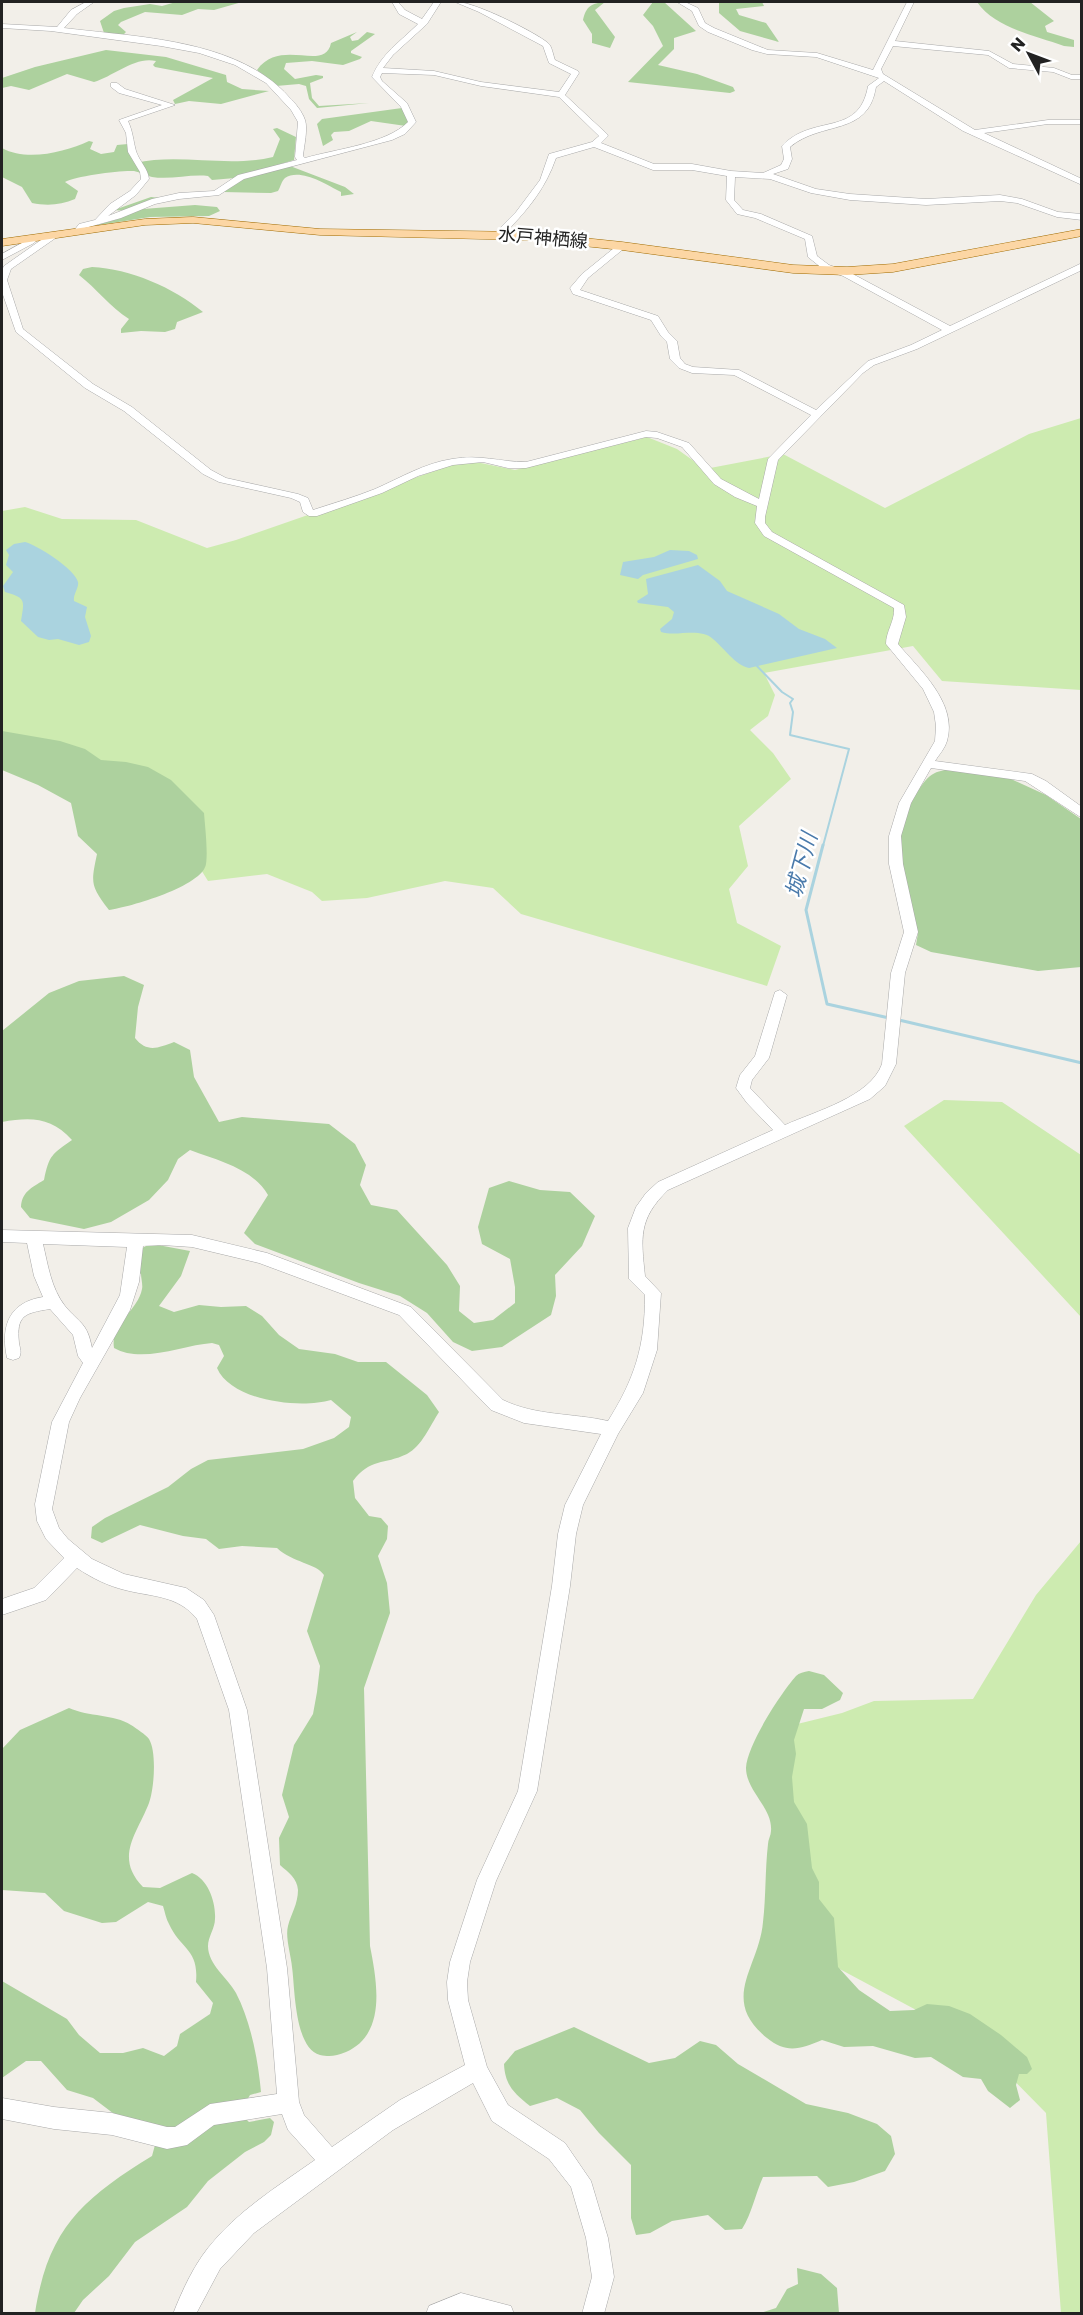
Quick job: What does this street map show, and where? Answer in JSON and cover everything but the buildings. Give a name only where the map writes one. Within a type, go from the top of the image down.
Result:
[{"type":"main road","name":"水戸神栖線","points":[[2,243],[146,222],[193,219],[320,232],[499,234],[622,246],[793,269],[839,271],[893,268],[1082,232]]},
{"type":"street","points":[[59,29],[74,12],[90,2]]},
{"type":"street","points":[[395,2],[402,12],[423,23]]},
{"type":"street","points":[[77,232],[82,226],[167,198],[216,193],[241,177],[389,138],[410,125],[412,118],[409,111],[376,77],[378,70],[393,51],[423,23],[437,2]]},
{"type":"street","points":[[459,2],[482,10],[546,45],[552,61],[575,73],[561,95]]},
{"type":"street","points":[[680,2],[695,10],[702,24],[711,30],[755,48],[767,52],[817,55],[881,76],[972,133],[996,141],[1082,183]]},
{"type":"street","points":[[881,76],[877,69],[910,2]]},
{"type":"street","points":[[2,26],[59,29],[185,48],[255,72],[281,94],[301,117],[298,157],[303,160]]},
{"type":"street","points":[[890,43],[996,54],[1006,64],[1012,66],[1054,70],[1071,77],[1082,77]]},
{"type":"street","points":[[378,70],[434,73],[481,84],[561,95],[604,136],[595,144],[552,156],[544,180],[519,214],[499,234]]},
{"type":"street","points":[[765,175],[786,167],[788,159],[786,146],[798,135],[861,116],[872,99],[872,86],[881,76]]},
{"type":"street","points":[[97,222],[113,206],[133,193],[145,179],[144,172],[132,152],[130,133],[123,120],[171,105],[122,91],[114,85]]},
{"type":"street","points":[[972,133],[1048,122],[1082,122]]},
{"type":"street","points":[[595,144],[653,167],[701,168],[731,174],[765,175],[777,177],[814,191],[850,197],[926,202],[1000,198],[1019,201],[1057,214],[1082,217]]},
{"type":"street","points":[[731,174],[730,201],[740,213],[758,216],[809,238],[813,257],[826,267],[839,271],[950,330]]},
{"type":"street","points":[[54,235],[7,268],[2,280],[19,330],[88,386],[128,409],[207,472],[223,480],[294,496],[304,500],[310,513],[435,466],[483,459],[508,465],[526,465],[646,434],[658,435],[689,447],[706,471],[715,479],[747,499],[761,504]]},
{"type":"street","points":[[2,257],[36,238]]},
{"type":"street","points":[[622,246],[585,276],[575,288],[576,292],[655,318],[664,334],[672,340],[675,359],[682,366],[692,370],[736,372],[817,414]]},
{"type":"street","points":[[593,2313],[603,2277],[597,2238],[580,2181],[557,2151],[500,2113],[477,2070],[459,2000],[457,1982],[460,1962],[487,1880],[527,1791],[561,1586],[567,1534],[574,1505],[612,1429],[635,1393],[649,1350],[653,1293],[637,1279],[633,1234],[635,1221],[641,1208],[663,1186],[876,1088],[885,1076],[889,1064],[898,973],[911,932],[896,864],[895,836],[904,803],[941,741],[943,732],[938,701],[892,644],[894,632],[901,621],[900,607],[768,534],[760,523],[761,504],[773,459],[866,367],[950,330],[1082,266]]},
{"type":"street","points":[[927,764],[1028,777],[1042,784],[1082,814]]},
{"type":"street","points":[[780,995],[762,1058],[745,1079],[743,1088],[777,1122],[782,1132]]},
{"type":"street","points":[[2,1236],[192,1241],[261,1257],[405,1311],[497,1405],[507,1411],[528,1419],[591,1423],[612,1429]]},
{"type":"street","points":[[34,1238],[42,1276],[53,1302],[81,1332],[86,1356],[94,1361]]},
{"type":"street","points":[[135,1241],[129,1292],[120,1315],[60,1423],[43,1511],[53,1534],[76,1558],[99,1574],[186,1596],[197,1603],[208,1623],[238,1710],[277,1968],[288,2102],[296,2122],[330,2161]]},
{"type":"street","points":[[13,1353],[9,1337],[18,1312],[22,1308],[53,1302]]},
{"type":"street","points":[[2,1607],[40,1594],[76,1558]]},
{"type":"street","points":[[184,2313],[202,2276],[230,2240],[330,2161],[446,2084],[477,2070]]},
{"type":"street","points":[[2,2109],[54,2118],[112,2124],[167,2139],[178,2137],[210,2115],[288,2102]]},
{"type":"street","points":[[437,2313],[461,2304],[503,2313]]},
{"type":"green space","points":[[176,2],[242,2],[214,10],[198,9],[182,15],[145,12],[118,25],[126,32],[123,35],[104,33],[100,21],[114,11],[150,4],[162,6]]},
{"type":"green space","points":[[605,2],[595,10],[615,37],[610,48],[592,43],[592,34],[583,20],[590,7],[596,3]]},
{"type":"green space","points":[[653,2],[664,2],[696,31],[674,38],[674,49],[658,65],[697,74],[733,87],[735,91],[730,93],[628,82],[663,46],[653,26],[643,15]]},
{"type":"green space","points":[[719,2],[762,2],[764,6],[736,9],[739,15],[766,23],[779,42],[740,31],[719,13]]},
{"type":"green space","points":[[977,2],[1030,2],[1054,21],[1045,26],[1047,32],[1074,40],[1074,47],[1064,46],[1005,25],[985,11]]},
{"type":"green space","points":[[357,32],[350,37],[352,41],[358,40],[367,32],[375,34],[351,51],[362,57],[360,59],[343,65],[312,61],[286,63],[284,69],[295,79],[323,76],[310,83],[312,98],[319,106],[369,103],[317,108],[309,99],[306,86],[299,84],[276,86],[257,70],[267,61],[278,56],[320,55],[327,51],[331,43]]},
{"type":"green space","points":[[106,50],[166,57],[226,75],[227,82],[242,89],[269,91],[221,104],[189,101],[175,104],[173,100],[213,78],[155,67],[153,65],[156,61],[148,60],[132,64],[94,82],[67,74],[29,90],[11,86],[2,88],[2,78],[35,67]]},
{"type":"green space","points":[[402,108],[409,121],[406,126],[371,121],[349,131],[334,132],[331,135],[333,140],[323,146],[317,124],[322,119]]},
{"type":"green space","points":[[277,128],[296,137],[294,160],[235,178],[212,180],[208,176],[201,176],[159,178],[134,171],[98,174],[65,182],[78,191],[75,199],[49,205],[32,203],[22,187],[2,177],[2,148],[34,155],[58,152],[89,141],[93,142],[90,149],[101,154],[114,152],[117,145],[128,144],[135,163],[169,159],[256,160],[273,157],[280,139],[273,129]]},
{"type":"green space","points":[[290,166],[345,187],[354,194],[341,196],[341,192],[326,184],[297,175],[285,178],[278,191],[271,193],[223,192],[236,180]]},
{"type":"green space","points":[[151,197],[161,198],[143,209],[195,205],[217,207],[220,211],[209,216],[150,217],[93,226],[121,218],[126,211],[114,210]]},
{"type":"green space","points":[[92,267],[121,271],[165,287],[203,312],[177,322],[175,329],[165,332],[121,333],[121,329],[129,319],[79,275],[83,269]]},
{"type":"green space","points":[[1081,418],[1081,690],[942,681],[913,646],[764,673],[775,695],[768,716],[750,730],[773,753],[791,779],[739,826],[748,866],[729,889],[737,923],[781,946],[767,986],[521,914],[493,888],[445,881],[367,898],[322,901],[312,892],[267,874],[208,881],[172,823],[2,745],[2,511],[25,507],[62,519],[136,520],[207,548],[466,460],[515,470],[647,437],[677,449],[705,469],[783,454],[885,508],[1029,434]]},
{"type":"green space","points":[[2,731],[60,741],[85,749],[101,760],[148,767],[171,780],[204,813],[207,859],[202,872],[193,880],[164,894],[133,905],[109,910],[95,889],[93,878],[97,854],[78,836],[71,803],[38,785],[2,770]]},
{"type":"green space","points":[[956,769],[1009,778],[1046,795],[1081,819],[1081,967],[1038,971],[931,952],[916,945],[918,933],[901,855],[902,828],[914,798],[928,778],[936,772]]},
{"type":"green space","points":[[124,976],[144,985],[138,1007],[135,1038],[139,1043],[148,1047],[153,1048],[174,1042],[190,1050],[194,1077],[219,1122],[242,1117],[329,1124],[355,1144],[366,1165],[360,1185],[371,1205],[397,1210],[447,1265],[460,1286],[459,1311],[474,1323],[493,1320],[515,1303],[515,1287],[510,1259],[482,1244],[478,1227],[489,1188],[509,1181],[540,1190],[570,1192],[595,1216],[582,1246],[555,1275],[556,1296],[551,1315],[502,1347],[472,1351],[453,1342],[427,1313],[400,1296],[255,1244],[244,1233],[268,1195],[253,1178],[234,1166],[190,1150],[178,1159],[168,1180],[149,1200],[111,1222],[84,1229],[30,1218],[21,1207],[25,1194],[44,1180],[52,1156],[72,1140],[56,1127],[40,1120],[22,1119],[2,1122],[2,1031],[49,993],[79,981]]},
{"type":"green space","points":[[944,1100],[1002,1102],[1081,1155],[1081,1317],[904,1126]]},
{"type":"green space","points":[[158,1245],[190,1251],[181,1276],[159,1306],[174,1312],[199,1305],[246,1306],[262,1316],[279,1335],[299,1349],[335,1354],[358,1362],[386,1362],[427,1395],[439,1412],[421,1441],[412,1450],[399,1457],[371,1465],[353,1481],[355,1498],[369,1516],[381,1518],[388,1526],[387,1539],[378,1556],[387,1583],[390,1613],[364,1688],[370,1946],[375,1975],[376,2006],[368,2033],[359,2044],[336,2055],[320,2055],[311,2050],[305,2041],[297,2016],[287,1935],[298,1890],[294,1879],[280,1865],[279,1838],[289,1817],[282,1795],[294,1745],[313,1714],[317,1692],[320,1666],[307,1631],[324,1575],[316,1568],[290,1557],[277,1548],[242,1546],[219,1549],[206,1539],[183,1536],[140,1525],[102,1543],[91,1538],[92,1527],[105,1518],[168,1487],[191,1469],[208,1460],[303,1449],[334,1438],[349,1427],[351,1417],[331,1400],[318,1403],[285,1403],[251,1395],[236,1388],[217,1368],[224,1356],[219,1345],[201,1344],[150,1354],[125,1352],[114,1348],[116,1331],[135,1304],[142,1289],[141,1274],[133,1268],[133,1253],[146,1246]]},
{"type":"green space","points":[[1081,1541],[1081,2313],[1061,2313],[1046,2113],[976,2042],[806,1951],[781,1728],[842,1713],[874,1701],[973,1699],[1036,1595]]},
{"type":"green space","points":[[809,1671],[824,1675],[843,1693],[840,1700],[822,1709],[804,1709],[794,1740],[796,1754],[792,1777],[794,1802],[807,1824],[812,1868],[819,1882],[819,1899],[834,1918],[838,1967],[859,1990],[890,2011],[914,2010],[927,2004],[949,2006],[970,2014],[1001,2035],[1027,2057],[1032,2069],[1027,2074],[1019,2074],[1016,2085],[1020,2100],[1010,2108],[988,2091],[981,2079],[963,2077],[931,2057],[915,2058],[873,2046],[844,2047],[822,2040],[800,2048],[781,2046],[767,2038],[753,2024],[746,2010],[745,1983],[760,1939],[763,1922],[768,1842],[771,1831],[768,1815],[750,1784],[746,1768],[758,1733],[782,1694],[796,1676]]},
{"type":"green space","points":[[69,1708],[124,1721],[149,1739],[152,1745],[154,1771],[152,1789],[149,1803],[131,1845],[130,1866],[134,1876],[143,1887],[160,1888],[192,1873],[207,1886],[215,1912],[215,1922],[208,1943],[209,1953],[241,2004],[250,2029],[258,2067],[261,2092],[250,2095],[243,2107],[244,2117],[249,2122],[270,2118],[274,2122],[271,2135],[264,2142],[245,2152],[208,2181],[187,2207],[135,2242],[109,2276],[83,2300],[74,2313],[35,2313],[49,2259],[72,2219],[106,2187],[152,2156],[155,2145],[93,2098],[67,2090],[41,2061],[26,2061],[2,2078],[2,1981],[67,2019],[79,2035],[100,2053],[123,2053],[143,2048],[164,2056],[177,2046],[180,2034],[210,2014],[213,2003],[196,1982],[195,1963],[192,1956],[174,1933],[163,1906],[148,1902],[116,1922],[102,1923],[64,1911],[45,1893],[2,1890],[2,1749],[20,1730]]},
{"type":"green space","points":[[574,2027],[649,2063],[675,2058],[700,2041],[716,2045],[738,2064],[806,2104],[848,2113],[877,2124],[891,2136],[895,2154],[885,2171],[854,2182],[828,2187],[817,2176],[763,2177],[742,2229],[725,2230],[708,2215],[672,2221],[650,2233],[636,2235],[631,2218],[631,2165],[580,2110],[557,2098],[530,2106],[515,2093],[506,2078],[504,2064],[515,2051]]},
{"type":"green space","points":[[797,2268],[821,2274],[837,2288],[839,2313],[760,2313],[776,2308],[787,2289],[798,2284]]},
{"type":"water","points":[[25,542],[55,558],[75,577],[78,584],[74,601],[87,607],[85,617],[91,636],[89,642],[79,645],[58,639],[49,640],[38,637],[21,621],[23,605],[21,599],[5,592],[3,586],[13,572],[6,565],[9,555],[6,550],[14,544]]},
{"type":"water","points":[[670,550],[689,551],[697,555],[698,559],[643,575],[638,579],[620,575],[623,562],[654,557]]},
{"type":"water","points":[[698,565],[720,581],[727,591],[779,614],[799,629],[825,639],[837,648],[749,668],[734,660],[708,635],[661,632],[660,629],[672,619],[674,612],[668,607],[638,603],[637,601],[648,594],[646,579]]},
{"type":"waterway","name":"城下川","points":[[755,664],[782,692],[793,699],[790,703],[793,712],[790,735],[849,749],[823,846]]},
{"type":"waterway","name":"城下川","points":[[823,845],[806,910],[827,1004],[889,1018]]},
{"type":"waterway","name":"城下川","points":[[899,1020],[1082,1063]]}]
